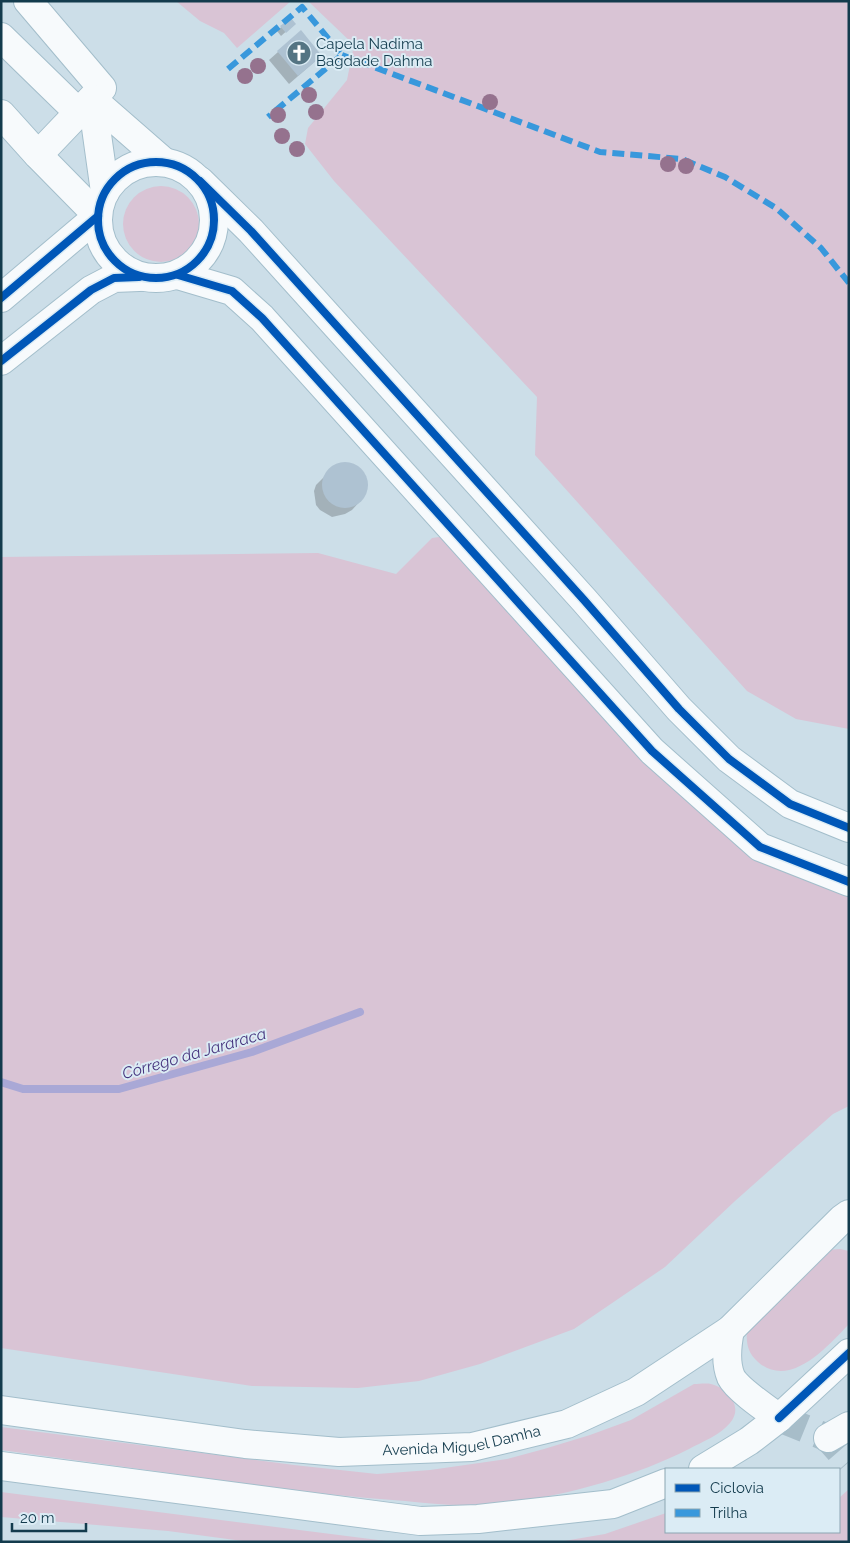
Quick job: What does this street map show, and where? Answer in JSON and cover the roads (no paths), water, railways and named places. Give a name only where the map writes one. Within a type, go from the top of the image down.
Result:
[{"type":"street","points":[[28,1],[102,88],[38,155]]},
{"type":"street","points":[[1,37],[85,106],[163,161],[190,171],[251,232],[584,600],[685,715],[729,758],[790,804],[849,828]]},
{"type":"street","points":[[85,106],[101,204],[100,236],[108,254],[122,268],[139,277]]},
{"type":"street","points":[[1,114],[38,155],[101,204]]},
{"type":"street","points":[[1,298],[101,204],[113,181],[123,172],[136,165],[163,161]]},
{"type":"street","points":[[1,361],[91,290],[114,278],[166,278],[178,275],[194,265],[206,251],[213,234],[214,215],[210,196],[200,181]]},
{"type":"street","points":[[178,275],[232,291],[262,318],[652,751],[760,846],[849,882]]},
{"type":"street","name":"Avenida Miguel Damha","points":[[1,1410],[245,1444],[338,1452],[472,1447],[567,1424],[636,1392],[730,1330],[846,1220]]},
{"type":"street","points":[[730,1330],[726,1351],[732,1378],[746,1393],[779,1418]]},
{"type":"street","points":[[705,1468],[749,1441],[779,1418],[849,1353]]},
{"type":"street","points":[[1,1466],[420,1521],[478,1519],[613,1504],[665,1484]]},
{"type":"waterway","name":"Córrego da Jararaca","points":[[1,1082],[23,1089],[119,1089],[252,1052],[360,1012]]},
{"type":"tunnel","points":[[779,1418],[828,1438],[849,1462]]},
{"type":"place","name":"Capela Nadima Bagdade Dahma","points":[[299,53]]}]
